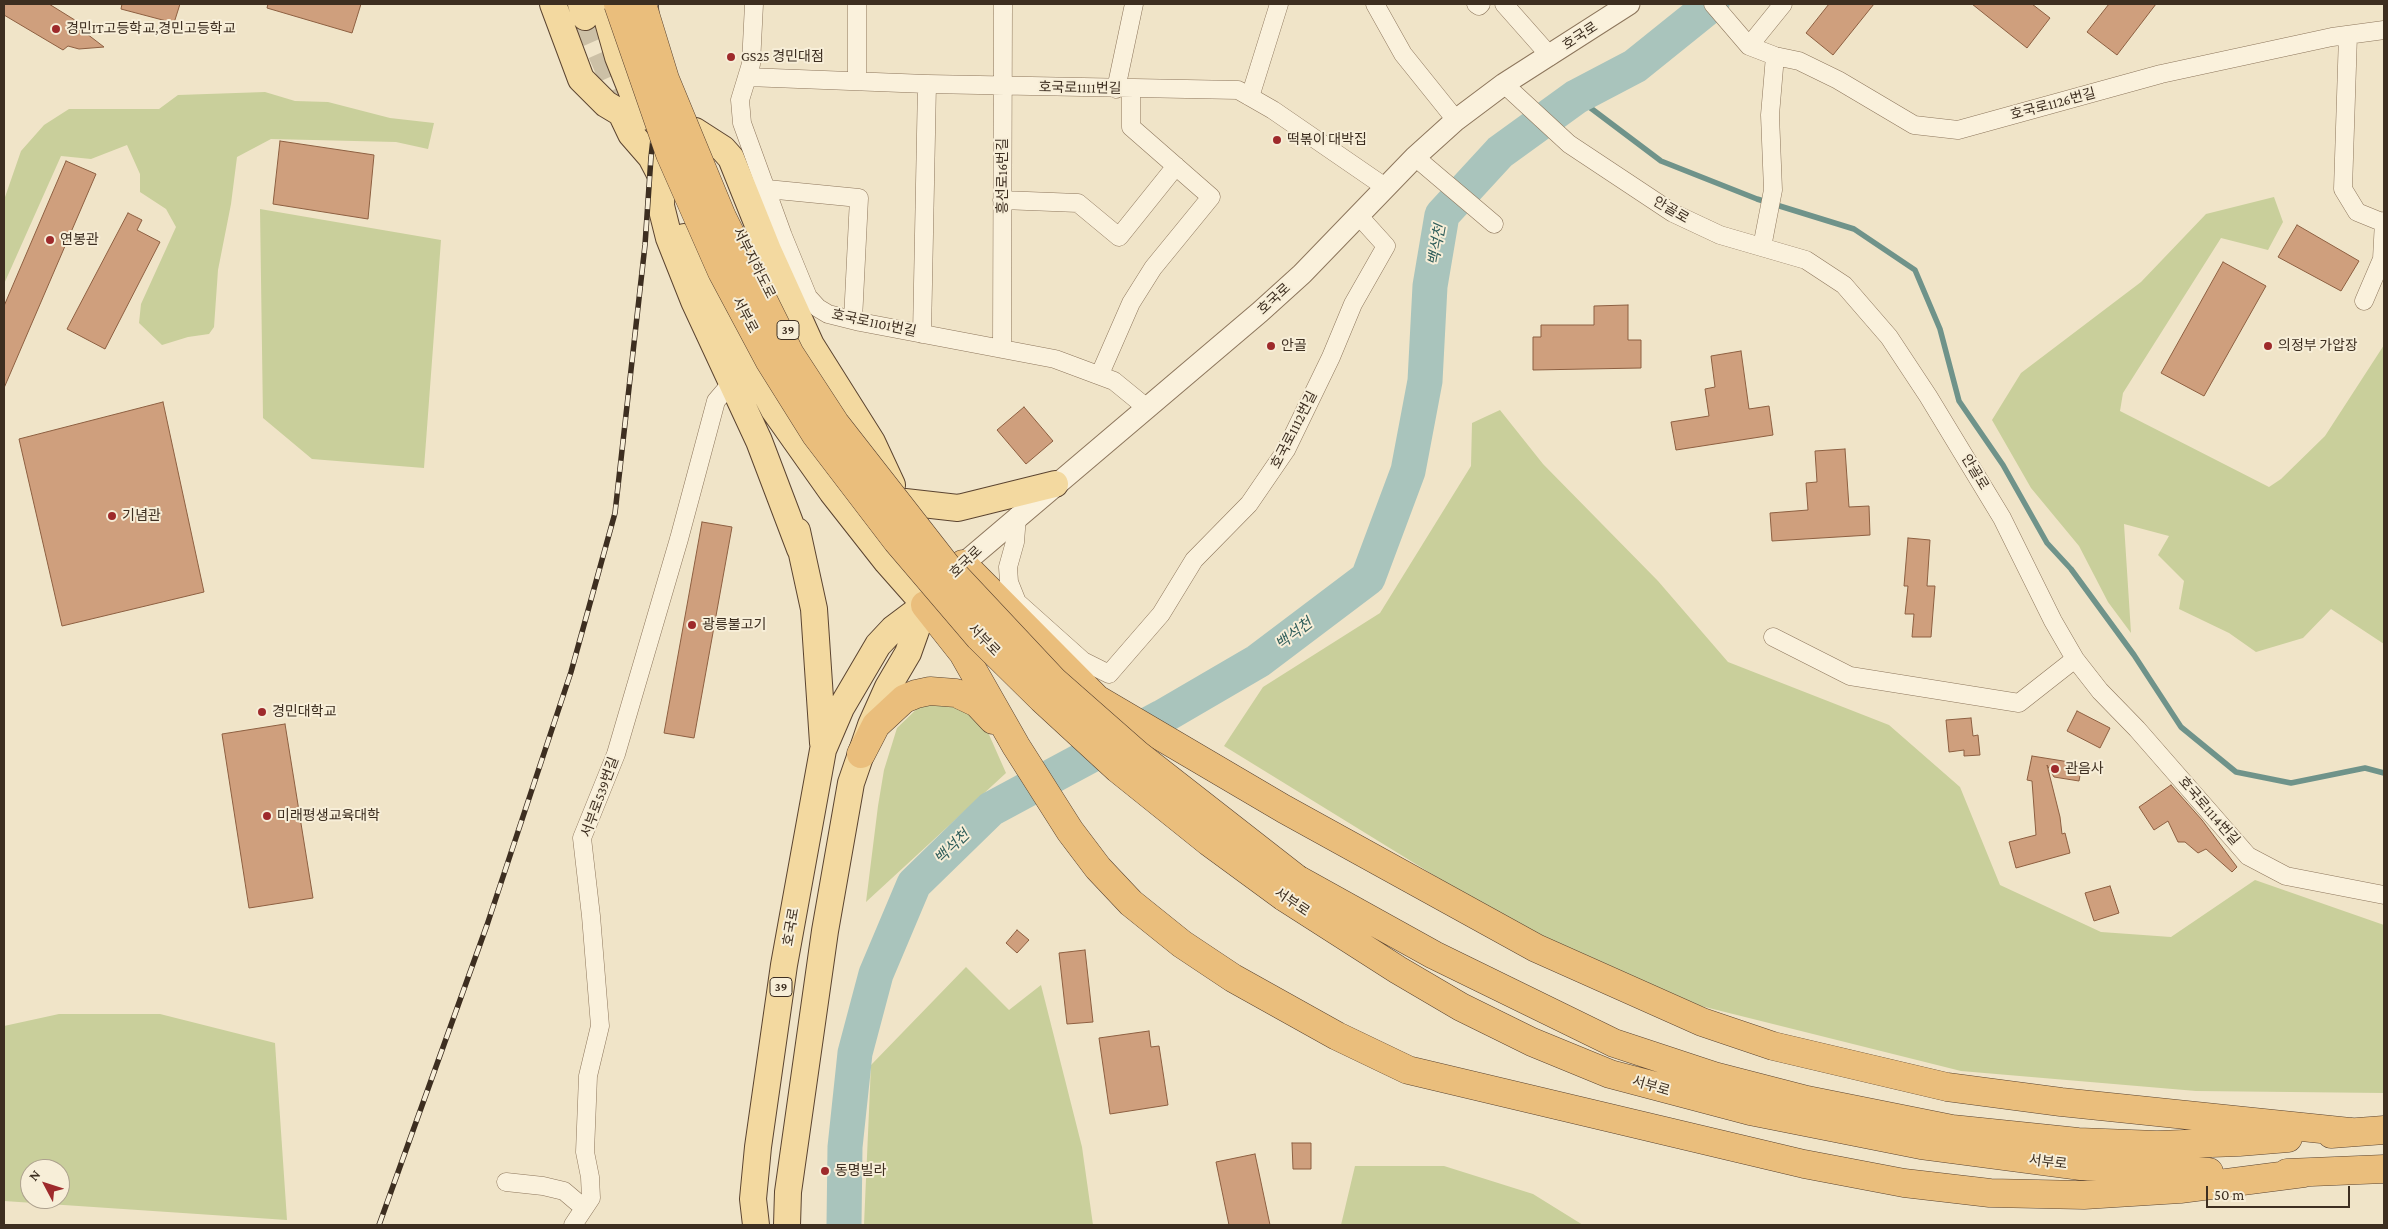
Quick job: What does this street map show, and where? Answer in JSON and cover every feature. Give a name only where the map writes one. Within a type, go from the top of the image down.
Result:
[{"type":"highway","name":"서부로","points":[[618,4],[670,154],[722,272],[770,360],[816,435],[902,548],[979,637],[1118,769],[1209,842],[1290,888],[1434,955],[1614,1043],[1714,1076],[1807,1100],[1952,1130],[2078,1142],[2157,1145],[2230,1142],[2384,1130]]},
{"type":"highway","name":"서부로","points":[[642,4],[665,79],[722,217],[790,354],[835,423],[949,569],[1054,681],[1290,888],[1398,970],[1479,1016],[1532,1042],[1610,1074],[1683,1095],[1759,1113],[1921,1145],[2063,1164],[2186,1171],[2304,1173],[2384,1169]]},
{"type":"highway","points":[[970,557],[980,566],[984,576],[1010,609],[1097,699],[1218,770],[1536,948],[1702,1022],[1773,1046],[1947,1087],[2061,1102],[2350,1132]]},
{"type":"highway","points":[[925,605],[963,653],[1016,746],[1059,815],[1098,868],[1131,903],[1182,944],[1233,978],[1337,1036],[1408,1070],[1804,1164],[1904,1182],[1990,1193],[2084,1196],[2180,1189],[2304,1173]]},
{"type":"highway","points":[[861,754],[876,726],[890,710],[904,699],[930,691],[956,693],[978,703],[1016,746]]},
{"type":"main road","points":[[553,4],[581,79],[606,104],[632,115],[694,131],[714,157]]},
{"type":"main road","points":[[590,8],[618,57],[632,115],[631,134],[650,157],[662,178]]},
{"type":"main road","points":[[714,157],[698,145],[681,150],[668,162],[662,178],[661,206],[669,238],[694,301],[733,381],[759,441],[800,549]]},
{"type":"main road","points":[[714,157],[723,149],[731,158],[768,250],[811,345],[872,442],[893,488],[970,557]]},
{"type":"main road","name":"39","points":[[684,237],[774,410],[832,492],[887,562],[925,605]]},
{"type":"main road","name":"39","points":[[774,410],[800,549],[814,609],[823,750]]},
{"type":"main road","points":[[893,488],[958,508],[1055,484]]},
{"type":"main road","name":"호국로","points":[[756,1225],[753,1199],[758,1147],[784,965],[823,750],[841,708],[878,645],[893,628],[925,605],[970,557]]},
{"type":"main road","name":"호국로","points":[[788,1225],[788,1192],[830,904],[852,783],[861,754],[888,687],[908,652],[925,605]]},
{"type":"street","name":"호국로1101번길","points":[[754,4],[750,64],[740,100],[742,122],[808,296],[818,308],[828,314],[853,320],[1055,359],[1100,374],[1114,381],[1147,408]]},
{"type":"street","points":[[857,4],[857,81]]},
{"type":"street","name":"흥선로16번길","points":[[1002,349],[1003,4]]},
{"type":"street","points":[[1100,374],[1135,296],[1153,268],[1211,197],[1131,126],[1123,89],[1134,4]]},
{"type":"street","points":[[1250,97],[1279,4]]},
{"type":"street","points":[[1375,4],[1403,54],[1456,120]]},
{"type":"street","points":[[1476,4],[1479,6],[1481,4]]},
{"type":"street","points":[[1504,4],[1550,56]]},
{"type":"street","points":[[1714,4],[1744,42],[1783,4]]},
{"type":"street","name":"호국로","points":[[970,557],[1260,312],[1415,157],[1456,120],[1504,84],[1626,5]]},
{"type":"street","name":"호국로1126번길","points":[[1744,42],[1775,56],[1798,61],[1838,80],[1914,125],[1958,130],[2162,74],[2348,35],[2384,30]]},
{"type":"street","points":[[2348,35],[2343,189],[2357,212],[2384,222],[2382,259],[2364,301]]},
{"type":"street","points":[[1762,246],[1773,190],[1770,115],[1775,56]]},
{"type":"street","name":"호국로1111번길","points":[[747,77],[927,84],[1238,90],[1335,151],[1385,187]]},
{"type":"street","points":[[922,334],[927,84]]},
{"type":"street","name":"안골로","points":[[1504,84],[1569,144],[1673,213],[1720,235],[1806,260],[1844,285],[1889,337],[1964,453],[2002,518],[2053,621],[2075,660]]},
{"type":"street","points":[[1415,157],[1494,224]]},
{"type":"street","points":[[1002,200],[1078,203],[1119,238],[1176,166]]},
{"type":"street","points":[[767,190],[859,198],[853,320]]},
{"type":"street","name":"호국로1112번길","points":[[1017,516],[1015,542],[1008,567],[1009,582],[1016,602],[1083,661],[1109,674],[1161,614],[1194,560],[1249,504],[1286,450],[1331,358],[1353,304],[1386,246],[1358,215]]},
{"type":"street","name":"서부로539번길","points":[[572,1225],[591,1198],[590,1177],[585,1152],[588,1076],[600,1026],[591,916],[582,838],[616,754],[679,539],[716,400],[733,381]]},
{"type":"street","points":[[1773,637],[1850,676],[2019,703],[2075,660]]},
{"type":"street","name":"호국로1114번길","points":[[2075,660],[2100,691],[2137,729],[2248,856],[2286,876],[2384,895]]},
{"type":"street","points":[[506,1182],[564,1191],[584,1208]]},
{"type":"green space","points":[[265,92],[295,101],[328,102],[390,118],[434,123],[428,149],[396,142],[271,139],[237,157],[231,204],[218,270],[214,327],[209,334],[188,337],[162,345],[139,323],[141,304],[176,227],[166,209],[140,192],[140,174],[127,145],[91,159],[61,156],[4,284],[4,200],[21,151],[44,125],[69,109],[159,109],[178,95]]},
{"type":"green space","points":[[2274,197],[2283,222],[2268,250],[2221,238],[2123,393],[2120,411],[2269,487],[2281,479],[2325,436],[2384,345],[2384,644],[2331,609],[2303,638],[2256,652],[2229,633],[2179,609],[2184,581],[2158,555],[2169,536],[2124,524],[2131,633],[2108,602],[2079,546],[2031,488],[1992,420],[2021,373],[2141,282],[2206,214]]},
{"type":"green space","points":[[260,209],[441,240],[424,468],[312,459],[263,418]]},
{"type":"green space","points":[[1500,410],[1543,464],[1658,581],[1728,662],[1889,725],[1960,787],[2000,885],[2101,932],[2171,937],[2255,880],[2384,925],[2384,1093],[2196,1091],[1961,1071],[1609,983],[1224,746],[1263,687],[1380,613],[1471,466],[1472,423]]},
{"type":"green space","points":[[958,694],[979,712],[1006,773],[866,902],[884,770],[897,728],[925,701]]},
{"type":"green space","points":[[966,967],[1009,1010],[1041,985],[1082,1147],[1093,1225],[864,1225],[871,1065]]},
{"type":"green space","points":[[59,1014],[160,1014],[275,1043],[287,1220],[70,1205],[70,1159],[20,1159],[20,1202],[4,1201],[4,1026]]},
{"type":"green space","points":[[1355,1166],[1444,1166],[1533,1194],[1583,1225],[1341,1225]]},
{"type":"building","points":[[4,4],[49,4],[78,22],[78,27],[104,47],[79,49],[68,46],[63,50],[4,15]]},
{"type":"building","points":[[122,4],[180,4],[174,23],[121,9]]},
{"type":"building","points":[[268,4],[361,4],[352,33],[267,8]]},
{"type":"building","points":[[1829,4],[1874,4],[1833,55],[1806,33]]},
{"type":"building","points":[[1972,4],[2032,4],[2050,18],[2027,48]]},
{"type":"building","points":[[2109,4],[2156,4],[2117,55],[2087,32]]},
{"type":"building","points":[[280,141],[374,155],[368,219],[273,204]]},
{"type":"building","name":"연봉관","points":[[66,161],[96,174],[4,388],[4,306]]},
{"type":"building","points":[[128,213],[142,220],[137,230],[160,242],[105,349],[67,329]]},
{"type":"building","points":[[2297,225],[2359,261],[2341,291],[2278,257]]},
{"type":"building","points":[[2223,262],[2266,286],[2204,396],[2161,373]]},
{"type":"building","points":[[1628,305],[1628,340],[1641,340],[1641,368],[1533,370],[1533,337],[1541,337],[1541,325],[1594,325],[1594,306]]},
{"type":"building","points":[[1741,351],[1749,409],[1769,406],[1773,435],[1676,450],[1671,422],[1709,416],[1705,389],[1715,387],[1711,356]]},
{"type":"building","name":"기념관","points":[[163,402],[204,592],[62,626],[19,439]]},
{"type":"building","points":[[1024,407],[1053,441],[1026,464],[997,430]]},
{"type":"building","points":[[1845,449],[1849,507],[1869,506],[1870,535],[1772,541],[1770,513],[1808,510],[1806,483],[1817,482],[1815,451]]},
{"type":"building","points":[[702,522],[732,527],[694,738],[664,733]]},
{"type":"building","points":[[1908,538],[1930,540],[1927,586],[1935,586],[1931,637],[1912,637],[1914,614],[1905,614],[1908,586],[1904,586]]},
{"type":"building","points":[[2077,711],[2110,728],[2100,748],[2067,731]]},
{"type":"building","points":[[1971,718],[1973,736],[1978,735],[1980,755],[1964,756],[1964,750],[1949,752],[1946,720]]},
{"type":"building","name":"미래평생교육대학","points":[[285,724],[313,898],[249,908],[222,734]]},
{"type":"building","points":[[2032,756],[2082,764],[2079,781],[2054,777],[2047,765],[2060,817],[2062,834],[2065,833],[2070,853],[2016,868],[2009,842],[2036,835],[2032,781],[2027,780]]},
{"type":"building","points":[[2171,785],[2202,820],[2237,867],[2232,872],[2206,849],[2198,853],[2185,842],[2178,842],[2168,821],[2154,830],[2139,807]]},
{"type":"building","points":[[2110,886],[2119,913],[2094,921],[2085,893]]},
{"type":"building","points":[[1017,930],[1029,940],[1017,953],[1006,943]]},
{"type":"building","points":[[1085,950],[1093,1022],[1067,1024],[1059,953]]},
{"type":"building","points":[[1149,1031],[1151,1047],[1159,1046],[1168,1105],[1110,1114],[1099,1038]]},
{"type":"building","points":[[1292,1143],[1311,1143],[1311,1169],[1293,1169]]},
{"type":"building","points":[[1255,1154],[1270,1225],[1229,1225],[1216,1162]]},
{"type":"waterway","name":"백석천","points":[[844,1225],[845,1147],[855,1053],[876,974],[914,884],[991,809],[1162,717],[1258,661],[1368,578],[1408,471],[1425,381],[1430,286],[1442,215],[1500,152],[1576,97],[1635,66],[1712,4]]},
{"type":"waterway","points":[[1576,97],[1661,161],[1757,199],[1854,229],[1915,270],[1940,329],[1959,401],[2003,465],[2047,543],[2071,569],[2134,655],[2181,727],[2236,772],[2291,783],[2365,768],[2384,773]]},
{"type":"tunnel","points":[[585,17],[629,117]]},
{"type":"railway","points":[[379,1225],[487,925],[571,672],[615,513],[645,245],[657,103],[659,48],[656,4]]},
{"type":"place","name":"경민IT고등학교,경민고등학교","points":[[56,29]]},
{"type":"place","name":"GS25 경민대점","points":[[731,57]]},
{"type":"place","name":"떡볶이 대박집","points":[[1277,140]]},
{"type":"place","name":"연봉관","points":[[50,240]]},
{"type":"place","name":"안골","points":[[1271,346]]},
{"type":"place","name":"의정부 가압장","points":[[2268,346]]},
{"type":"place","name":"기념관","points":[[112,516]]},
{"type":"place","name":"광릉불고기","points":[[692,625]]},
{"type":"place","name":"경민대학교","points":[[262,712]]},
{"type":"place","name":"관음사","points":[[2055,769]]},
{"type":"place","name":"미래평생교육대학","points":[[267,816]]},
{"type":"place","name":"동명빌라","points":[[825,1171]]}]
